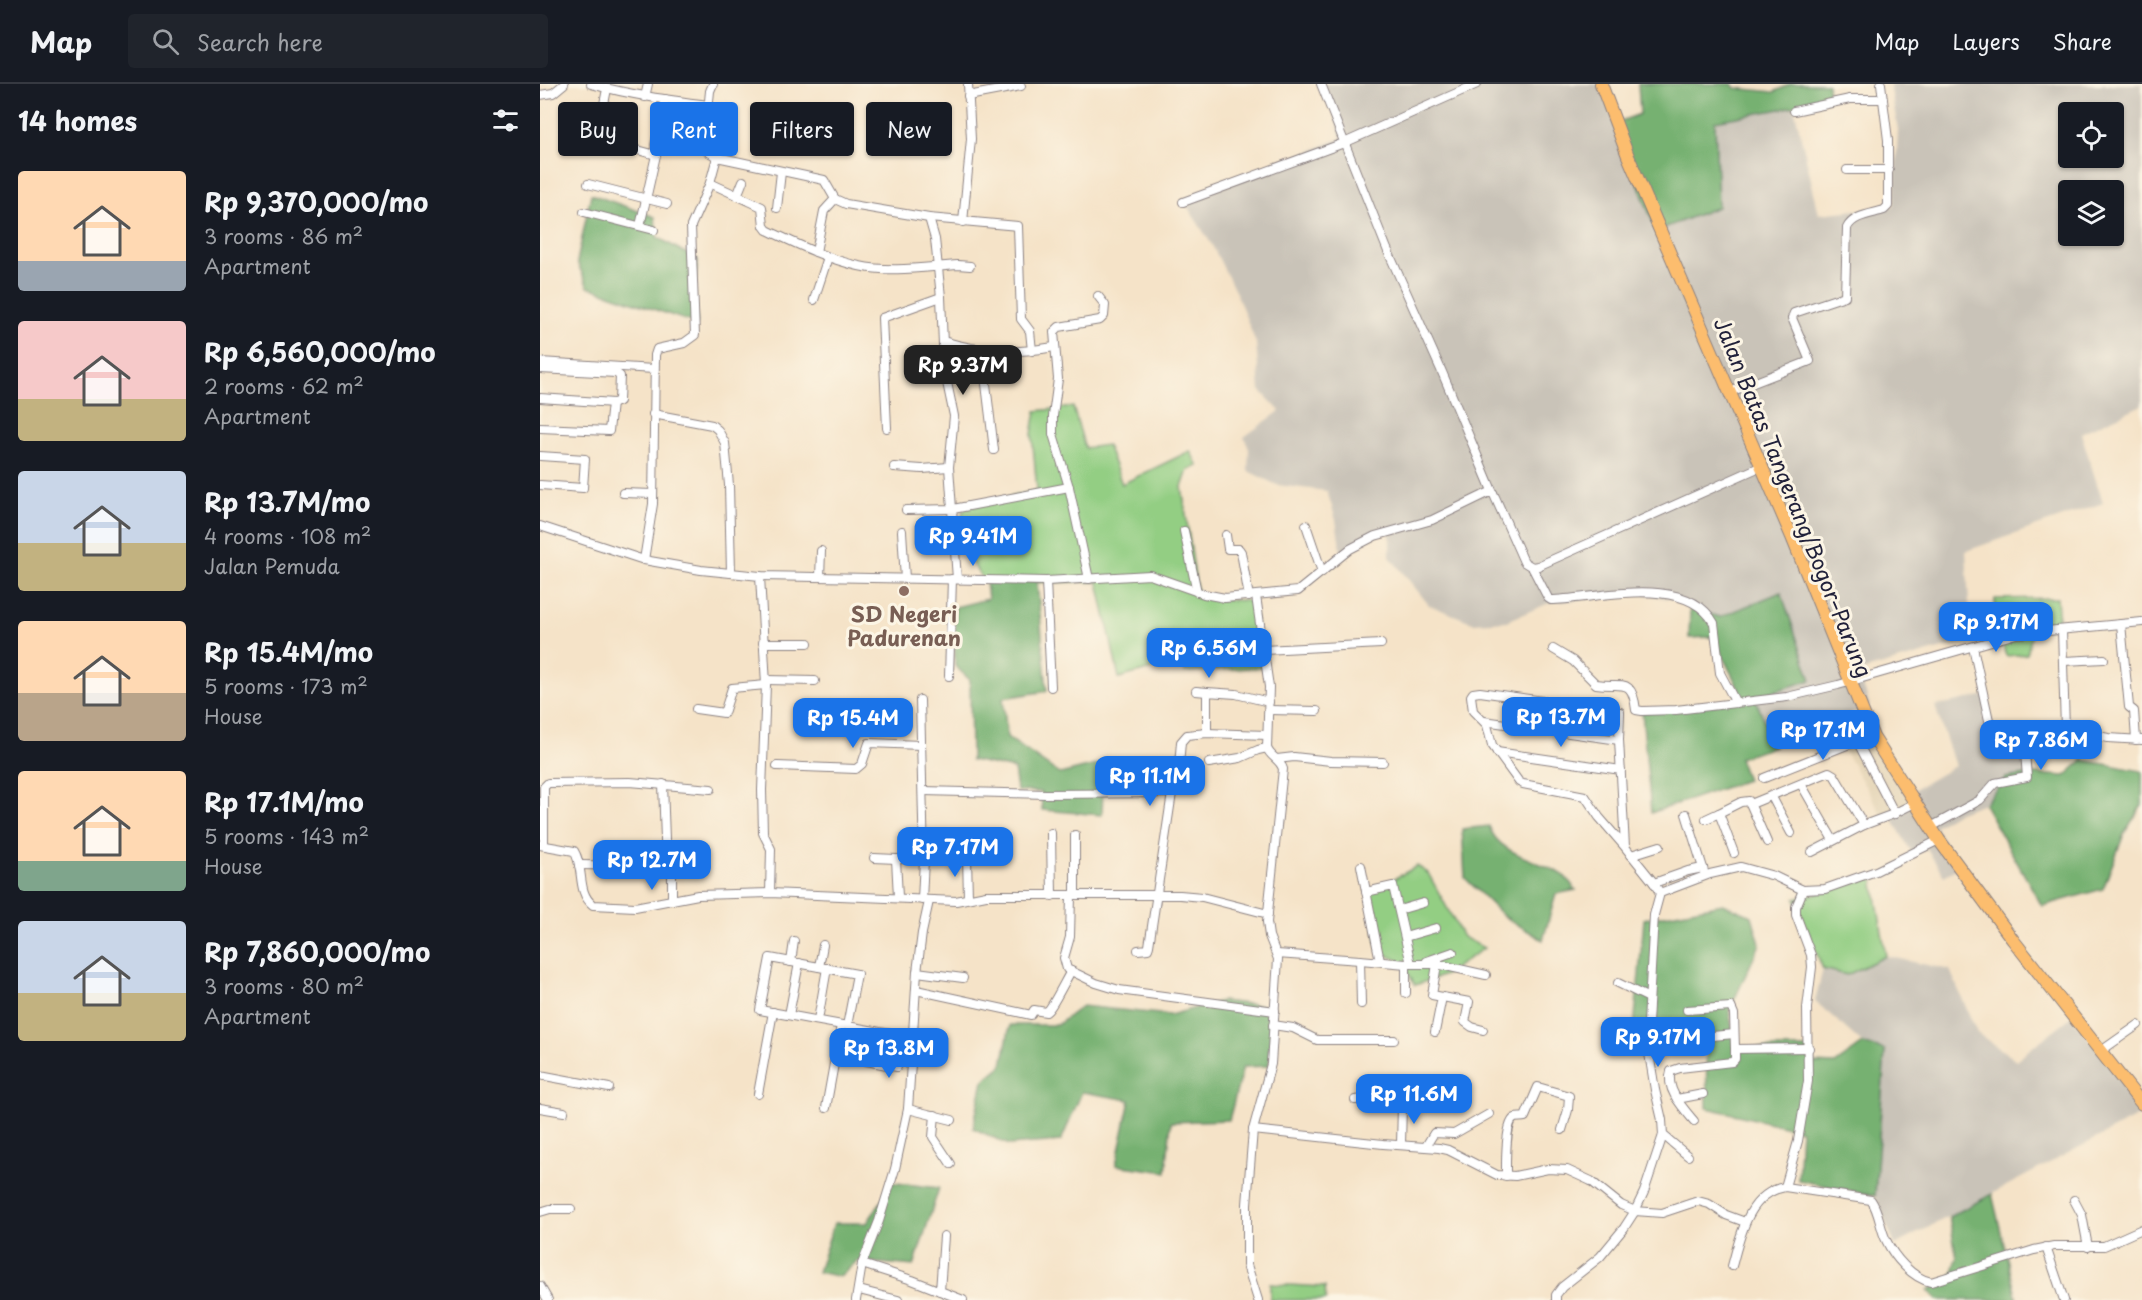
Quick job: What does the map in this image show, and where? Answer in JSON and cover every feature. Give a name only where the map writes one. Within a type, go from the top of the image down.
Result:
[{"type":"main road","name":"Jalan Batas Tangerang/Bogor–Parung","points":[[1601,84],[1628,156],[1792,537],[1872,737],[1939,840],[2013,940],[2142,1104]]},
{"type":"street","points":[[593,84],[645,97],[686,102]]},
{"type":"street","points":[[645,97],[648,84]]},
{"type":"street","points":[[709,102],[712,84]]},
{"type":"street","points":[[963,222],[971,140],[968,84]]},
{"type":"street","points":[[1321,84],[1387,249],[1443,372],[1492,494],[1520,556],[1527,565],[1532,567],[1548,598],[1551,600],[1641,592],[1674,596],[1698,606],[1714,623],[1720,673],[1736,703]]},
{"type":"street","points":[[1183,202],[1344,143],[1477,84]]},
{"type":"street","points":[[1730,392],[1810,361],[1792,318],[1794,313],[1845,296],[1847,293],[1847,228],[1855,219],[1887,209],[1889,170],[1881,84]]},
{"type":"street","points":[[540,95],[560,86]]},
{"type":"street","points":[[968,96],[1021,86]]},
{"type":"street","points":[[607,89],[597,139],[650,153]]},
{"type":"street","points":[[1794,111],[1850,99],[1883,99]]},
{"type":"street","points":[[640,226],[657,156]]},
{"type":"street","points":[[644,560],[653,494],[655,355],[657,349],[684,342],[695,334],[690,226],[710,183],[717,157],[824,180],[835,199],[846,204],[929,218],[1018,226],[1021,319],[1030,331],[1032,351]]},
{"type":"street","points":[[1847,170],[1889,170]]},
{"type":"street","points":[[777,208],[781,172]]},
{"type":"street","points":[[737,196],[743,181]]},
{"type":"street","points":[[710,183],[762,207],[766,229],[828,257],[860,266],[878,268],[970,266]]},
{"type":"street","points":[[588,184],[667,204]]},
{"type":"street","points":[[816,252],[824,211],[835,199]]},
{"type":"street","points":[[584,212],[654,230]]},
{"type":"street","points":[[929,218],[933,228],[938,266],[944,368],[954,416],[949,467],[953,508],[954,579],[949,676]]},
{"type":"street","points":[[814,300],[828,257]]},
{"type":"street","points":[[1089,579],[1069,487],[1052,425],[1058,379],[1054,332],[1059,327],[1095,322],[1104,316],[1105,305],[1098,296]]},
{"type":"street","points":[[887,428],[882,318],[941,297]]},
{"type":"street","points":[[943,341],[982,351],[1032,351],[1054,347]]},
{"type":"street","points":[[982,351],[994,450]]},
{"type":"street","points":[[540,362],[654,369]]},
{"type":"street","points":[[540,369],[616,373],[620,376],[619,401],[612,403],[540,398]]},
{"type":"street","points":[[540,428],[609,431],[612,403]]},
{"type":"street","points":[[653,414],[712,426],[724,439],[729,485],[731,573]]},
{"type":"street","points":[[540,456],[585,459],[583,488],[540,485]]},
{"type":"street","points":[[1532,567],[1762,466]]},
{"type":"street","points":[[894,467],[949,467]]},
{"type":"street","points":[[906,510],[953,508],[1069,487]]},
{"type":"street","points":[[623,494],[653,494]]},
{"type":"street","points":[[540,526],[644,560],[731,573],[760,576],[1046,581],[1150,576],[1225,598],[1298,591],[1350,549],[1375,536],[1432,520],[1485,495],[1492,494]]},
{"type":"street","points":[[1306,525],[1322,572]]},
{"type":"street","points":[[902,531],[905,579]]},
{"type":"street","points":[[1184,531],[1197,591]]},
{"type":"street","points":[[1226,535],[1228,549],[1239,549],[1253,597],[1269,687],[1268,748],[1270,755],[1277,759],[1283,769],[1268,914],[1269,936],[1277,954],[1271,1064],[1252,1130],[1247,1204],[1247,1265],[1258,1300]]},
{"type":"street","points":[[820,577],[821,550]]},
{"type":"street","points":[[760,576],[766,683],[762,789],[763,833],[771,849],[770,893]]},
{"type":"street","points":[[1046,581],[1051,687]]},
{"type":"street","points":[[1553,649],[1573,662],[1596,684],[1619,684],[1628,688],[1634,694],[1638,711],[1676,710],[1797,695],[2016,634],[2142,622]]},
{"type":"street","points":[[1931,827],[1980,800],[1995,783],[2027,777],[2024,739],[2026,736],[2043,731],[2065,729],[2108,738],[2139,740],[2134,711],[2129,707],[2121,624]]},
{"type":"street","points":[[2062,630],[2065,729]]},
{"type":"street","points":[[764,643],[808,643]]},
{"type":"street","points":[[1264,650],[1381,644]]},
{"type":"street","points":[[1973,647],[1992,734]]},
{"type":"street","points":[[2064,661],[2104,659]]},
{"type":"street","points":[[696,710],[724,713],[732,688],[766,683],[815,681]]},
{"type":"street","points":[[1196,691],[1226,693],[1269,706],[1317,711]]},
{"type":"street","points":[[1207,692],[1207,734]]},
{"type":"street","points":[[1556,1300],[1556,1295],[1562,1287],[1600,1257],[1616,1240],[1635,1211],[1654,1166],[1663,1135],[1648,1050],[1654,915],[1660,893],[1585,796],[1523,784],[1505,765],[1492,745],[1489,729],[1473,711],[1472,696],[1476,692],[1619,711],[1625,847]]},
{"type":"street","points":[[856,1300],[862,1264],[879,1221],[892,1178],[908,1109],[917,972],[926,901],[920,700]]},
{"type":"street","points":[[1484,721],[1619,740]]},
{"type":"street","points":[[1138,950],[1149,948],[1172,794],[1178,777],[1183,738],[1187,735],[1207,734],[1267,735]]},
{"type":"street","points":[[1764,778],[1872,737]]},
{"type":"street","points":[[1857,741],[1895,813]]},
{"type":"street","points":[[777,766],[856,770],[862,764],[869,743],[921,745]]},
{"type":"street","points":[[1209,763],[1240,758],[1268,748]]},
{"type":"street","points":[[1497,752],[1621,770]]},
{"type":"street","points":[[1277,759],[1294,757],[1331,761],[1383,762]]},
{"type":"street","points":[[1751,804],[1829,772],[1832,773],[1864,825]]},
{"type":"street","points":[[711,789],[620,782],[548,783],[544,787],[542,845],[574,852],[585,896],[593,905],[635,907],[698,895],[770,893],[898,897],[926,901],[956,901],[986,895],[1158,894],[1202,897],[1268,914]]},
{"type":"street","points":[[663,784],[672,900]]},
{"type":"street","points":[[1801,784],[1833,840]]},
{"type":"street","points":[[923,791],[1172,794]]},
{"type":"street","points":[[1772,796],[1791,833]]},
{"type":"street","points":[[1706,819],[1741,802],[1749,801],[1767,842]]},
{"type":"street","points":[[1812,852],[1864,825],[1915,803]]},
{"type":"street","points":[[1719,813],[1734,853]]},
{"type":"street","points":[[1686,814],[1704,872]]},
{"type":"street","points":[[1051,833],[1052,896]]},
{"type":"street","points":[[1075,836],[1071,937],[1064,964],[1067,969],[1096,983],[1119,990],[1275,1011]]},
{"type":"street","points":[[1654,883],[1688,871],[1704,872],[1741,867],[1774,876],[1803,890],[1825,889],[1855,879],[1939,840]]},
{"type":"street","points":[[1631,855],[1660,846]]},
{"type":"street","points":[[967,856],[968,898]]},
{"type":"street","points":[[874,858],[924,859]]},
{"type":"street","points":[[896,859],[898,897]]},
{"type":"street","points":[[579,865],[691,867]]},
{"type":"street","points":[[1361,866],[1380,962]]},
{"type":"street","points":[[1660,893],[1704,872]]},
{"type":"street","points":[[1366,892],[1393,886],[1405,937],[1408,964],[1406,993]]},
{"type":"street","points":[[1785,1187],[1798,1141],[1808,1081],[1807,1008],[1812,980],[1812,962],[1796,911],[1803,890]]},
{"type":"street","points":[[1399,910],[1423,903]]},
{"type":"street","points":[[1405,937],[1436,928]]},
{"type":"street","points":[[789,1015],[795,941]]},
{"type":"street","points":[[818,1020],[823,945]]},
{"type":"street","points":[[1423,963],[1453,952]]},
{"type":"street","points":[[1277,954],[1408,964],[1437,964],[1486,975]]},
{"type":"street","points":[[826,1108],[836,1054],[844,1025],[857,974],[770,958],[760,1010],[818,1020],[844,1025],[904,1036],[913,1038]]},
{"type":"street","points":[[1360,960],[1361,1004]]},
{"type":"street","points":[[1437,964],[1432,995],[1468,1002],[1465,1022],[1483,1030]]},
{"type":"street","points":[[916,990],[1031,1015],[1034,1010],[1046,1012],[1050,1010],[1055,996],[1071,971]]},
{"type":"street","points":[[917,972],[963,978]]},
{"type":"street","points":[[1618,983],[1649,998]]},
{"type":"street","points":[[1436,1032],[1443,997]]},
{"type":"street","points":[[1687,1010],[1731,1007],[1734,1011],[1735,1059],[1732,1062],[1671,1071],[1670,1082],[1677,1099],[1694,1121]]},
{"type":"street","points":[[758,1094],[772,1012]]},
{"type":"street","points":[[1274,1025],[1293,1028],[1317,1040],[1394,1040]]},
{"type":"street","points":[[2101,1051],[2138,1025]]},
{"type":"street","points":[[1659,1041],[1734,1034]]},
{"type":"street","points":[[836,1054],[897,1067],[904,1036]]},
{"type":"street","points":[[1735,1049],[1809,1048]]},
{"type":"street","points":[[540,1075],[609,1088]]},
{"type":"street","points":[[1506,1176],[1508,1135],[1512,1120],[1525,1116],[1538,1087],[1569,1096],[1568,1110],[1562,1130]]},
{"type":"street","points":[[1677,1099],[1703,1094]]},
{"type":"street","points":[[1355,1100],[1398,1095],[1402,1106],[1401,1144]]},
{"type":"street","points":[[540,1108],[564,1112]]},
{"type":"street","points":[[908,1109],[952,1120]]},
{"type":"street","points":[[1426,1146],[1434,1132],[1454,1134],[1489,1114]]},
{"type":"street","points":[[935,1115],[933,1137],[951,1164]]},
{"type":"street","points":[[1252,1130],[1368,1143],[1426,1146],[1448,1150],[1488,1172],[1506,1176],[1548,1169],[1567,1170],[1591,1181],[1621,1205],[1635,1211],[1662,1213],[1698,1201],[1745,1222]]},
{"type":"street","points":[[1663,1135],[1688,1156]]},
{"type":"street","points":[[1732,1266],[1745,1222],[1751,1210],[1776,1188],[1785,1187],[1871,1200],[1886,1241],[1904,1265],[1925,1281],[1931,1282],[2046,1247],[2104,1246],[2142,1229]]},
{"type":"street","points":[[2074,1200],[2082,1215],[2088,1247]]},
{"type":"street","points":[[540,1212],[550,1209],[571,1209]]},
{"type":"street","points":[[940,1291],[944,1236]]},
{"type":"street","points":[[2046,1247],[2064,1300]]},
{"type":"street","points":[[862,1264],[963,1300]]},
{"type":"street","points":[[540,1286],[548,1300]]},
{"type":"street","points":[[859,1290],[898,1300]]},
{"type":"shaded area","points":[[1324,84],[1600,84],[1656,231],[1718,207],[1715,121],[1794,107],[1819,214],[1894,206],[1898,130],[1890,84],[2142,84],[2142,405],[2081,433],[2103,503],[1966,551],[1971,640],[1858,672],[1870,705],[1774,747],[1755,697],[1781,592],[1720,617],[1690,609],[1677,600],[1639,594],[1549,603],[1507,621],[1474,623],[1429,605],[1390,557],[1390,527],[1341,552],[1336,520],[1327,491],[1277,485],[1248,471],[1249,449],[1244,437],[1280,411],[1260,390],[1256,343],[1238,297],[1212,245],[1185,203],[1341,138]]},
{"type":"shaded area","points":[[1986,695],[2001,759],[2030,752],[2033,774],[2006,778],[1984,803],[1956,813],[1935,826],[1959,867],[1944,876],[1927,849],[1913,855],[1892,818],[1917,804],[1910,792],[1955,766],[1935,706]]},
{"type":"shaded area","points":[[1875,734],[1917,804],[1883,817],[1842,746]]},
{"type":"shaded area","points":[[1886,956],[1950,970],[1977,1033],[2016,1060],[2071,1017],[2142,1101],[2142,1114],[1895,1245],[1875,1196],[1885,1050],[1863,1044],[1815,1001],[1823,969],[1847,975]]},
{"type":"green space","points":[[1638,84],[1732,84],[1735,88],[1774,92],[1791,84],[1828,84],[1829,100],[1715,121],[1718,207],[1656,231],[1615,123],[1640,114]]},
{"type":"green space","points":[[591,194],[655,217],[657,237],[698,260],[694,290],[697,324],[588,287],[577,262]]},
{"type":"green space","points":[[1073,407],[1085,448],[1107,445],[1122,484],[1190,451],[1198,466],[1188,470],[1182,487],[1198,598],[1253,601],[1263,667],[1185,672],[1183,660],[1119,678],[1098,582],[986,583],[959,545],[963,509],[1037,490],[1032,434],[1036,411]]},
{"type":"green space","points":[[1037,581],[1047,691],[1003,698],[1007,737],[1060,774],[1104,763],[1102,815],[1042,810],[1041,792],[1017,791],[1014,769],[971,760],[970,680],[955,666],[955,607],[988,599],[986,583]]},
{"type":"green space","points":[[1781,592],[1811,680],[1755,697],[1774,747],[1739,758],[1747,780],[1651,813],[1642,712],[1744,699],[1713,637],[1689,638],[1690,609],[1720,617]]},
{"type":"green space","points":[[2057,598],[2059,627],[2033,630],[2027,654],[2006,656],[2000,634],[1993,624],[1995,599]]},
{"type":"green space","points":[[2083,760],[2142,771],[2142,805],[2124,834],[2103,889],[2042,906],[1984,804],[2006,778],[2033,774],[2065,776]]},
{"type":"green space","points":[[1489,826],[1494,836],[1509,850],[1560,873],[1576,890],[1556,894],[1543,940],[1503,916],[1465,878],[1462,829]]},
{"type":"green space","points":[[1417,866],[1428,873],[1463,937],[1484,948],[1445,975],[1415,985],[1402,962],[1378,951],[1370,892]]},
{"type":"green space","points":[[1873,878],[1886,956],[1847,975],[1823,969],[1795,899]]},
{"type":"green space","points":[[1723,904],[1752,916],[1760,944],[1729,1011],[1736,1048],[1810,1048],[1810,1063],[1835,1064],[1863,1044],[1885,1050],[1875,1196],[1798,1180],[1801,1130],[1707,1108],[1706,1036],[1633,1039],[1644,919]]},
{"type":"green space","points":[[1221,1001],[1274,1007],[1269,1066],[1243,1067],[1229,1120],[1171,1122],[1166,1172],[1116,1165],[1130,1100],[1082,1092],[1061,1141],[1009,1145],[973,1128],[983,1081],[1002,1065],[1010,1025],[1057,1025],[1082,1006],[1170,1015]]},
{"type":"green space","points":[[888,1182],[939,1188],[914,1266],[857,1261],[840,1277],[818,1272],[834,1223],[867,1223],[884,1197]]},
{"type":"green space","points":[[1992,1194],[2017,1300],[1938,1300],[1928,1290],[1951,1279],[1957,1258],[1949,1217]]},
{"type":"green space","points":[[1270,1284],[1325,1287],[1326,1300],[1270,1300]]},
{"type":"place","name":"SD Negeri Padurenan","points":[[904,591]]}]
